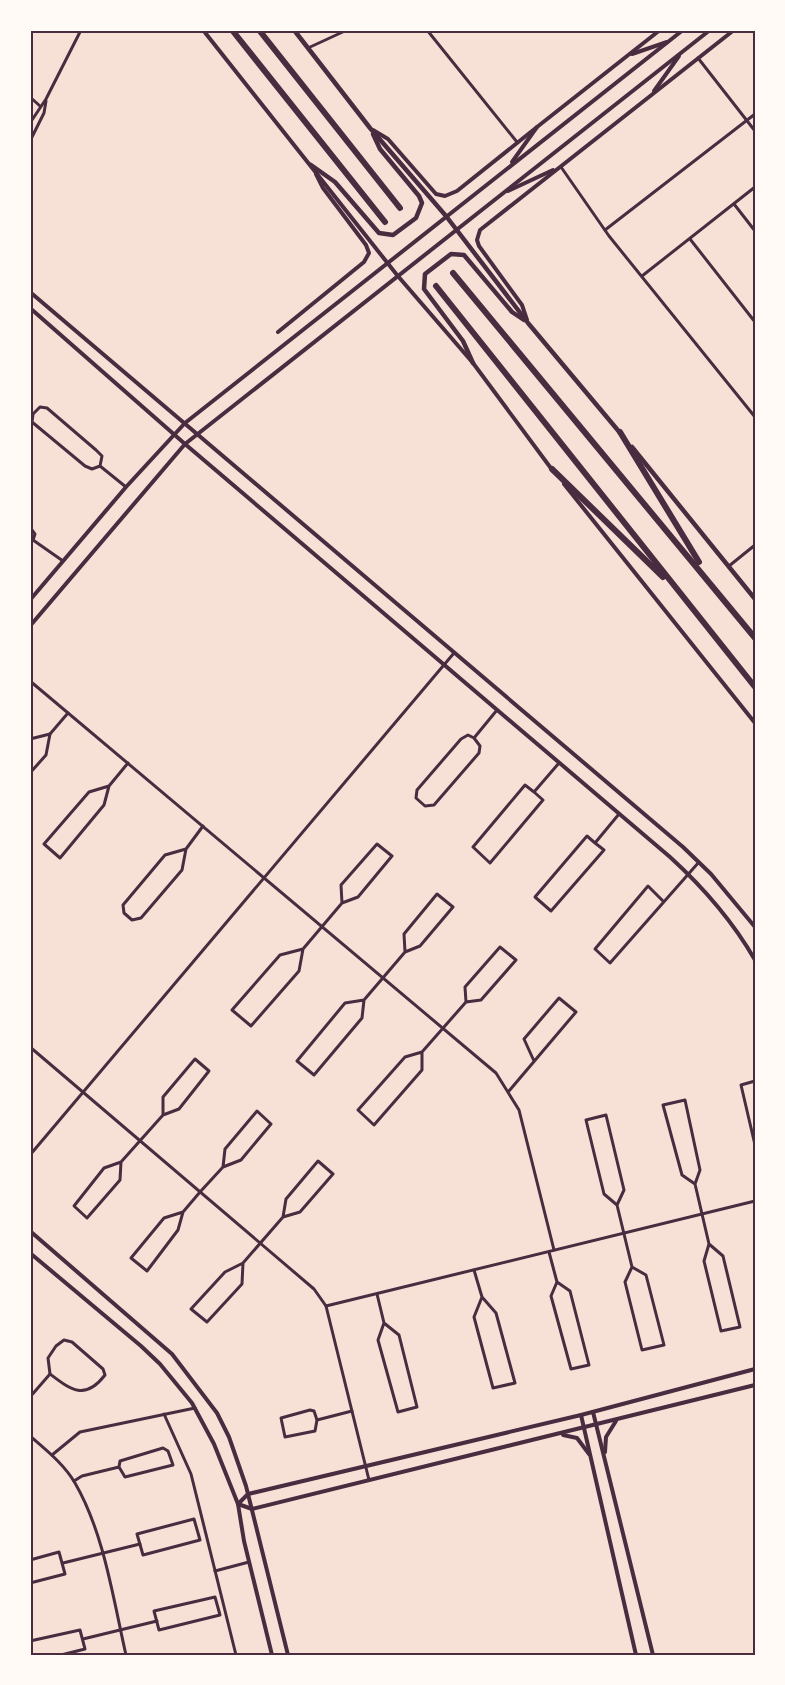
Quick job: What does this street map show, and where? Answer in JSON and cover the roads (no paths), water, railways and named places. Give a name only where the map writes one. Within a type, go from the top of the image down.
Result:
[{"type":"highway","points":[[232,30],[385,222]]},
{"type":"highway","points":[[259,30],[400,208]]},
{"type":"highway","points":[[453,273],[755,638]]},
{"type":"highway","points":[[435,286],[755,687]]},
{"type":"highway","points":[[620,432],[710,581]]},
{"type":"highway","points":[[552,469],[681,594]]},
{"type":"main road","points":[[294,30],[370,128],[457,229],[528,323],[620,432],[755,599]]},
{"type":"main road","points":[[311,165],[335,182],[379,233],[393,235],[416,218],[422,204],[380,148],[370,128]]},
{"type":"main road","points":[[473,363],[463,341],[424,289],[425,274],[451,254],[464,255],[512,312],[528,323]]},
{"type":"street","points":[[30,123],[46,99],[81,30]]},
{"type":"street","points":[[203,30],[387,262],[473,363],[552,469],[755,723]]},
{"type":"street","points":[[308,48],[347,30]]},
{"type":"street","points":[[427,30],[517,142]]},
{"type":"street","points":[[370,128],[388,139],[436,194],[445,196],[457,191],[660,30]]},
{"type":"street","points":[[30,600],[126,487],[185,423],[683,30]]},
{"type":"street","points":[[30,626],[185,444],[397,274],[710,30]]},
{"type":"street","points":[[528,323],[522,305],[480,246],[477,234],[488,222],[734,30]]},
{"type":"street","points":[[628,55],[671,40]]},
{"type":"street","points":[[650,97],[682,52]]},
{"type":"street","points":[[698,58],[755,131]]},
{"type":"street","points":[[30,98],[41,106]]},
{"type":"street","points":[[30,141],[44,113],[46,99]]},
{"type":"street","points":[[605,230],[755,114]]},
{"type":"street","points":[[510,166],[537,127]]},
{"type":"street","points":[[278,332],[364,262],[369,253],[366,245],[323,188],[311,165]]},
{"type":"street","points":[[502,194],[561,167]]},
{"type":"street","points":[[561,167],[605,230],[755,417]]},
{"type":"street","points":[[642,276],[755,188]]},
{"type":"street","points":[[734,204],[755,231]]},
{"type":"street","points":[[690,239],[755,322]]},
{"type":"street","points":[[30,292],[699,862],[755,927]]},
{"type":"street","points":[[30,308],[185,444],[689,873],[724,912],[755,960]]},
{"type":"street","points":[[40,407],[47,408],[102,456],[100,466],[92,469],[85,466],[32,422],[33,414],[40,407]]},
{"type":"street","points":[[100,466],[126,487]]},
{"type":"street","points":[[30,526],[35,534],[32,541],[63,561]]},
{"type":"street","points":[[729,566],[755,545]]},
{"type":"street","points":[[30,1155],[454,653]]},
{"type":"street","points":[[30,681],[489,1066],[509,1091],[526,1131],[557,1282],[551,1296],[571,1369],[589,1365],[570,1292],[557,1282]]},
{"type":"street","points":[[474,738],[497,710]]},
{"type":"street","points":[[30,773],[46,755],[50,734],[68,713]]},
{"type":"street","points":[[30,739],[50,734]]},
{"type":"street","points":[[468,735],[474,738],[480,746],[478,753],[434,805],[425,806],[416,798],[417,790],[460,739],[468,735]]},
{"type":"street","points":[[109,786],[88,792],[44,844],[60,858],[104,806],[109,786],[128,763]]},
{"type":"street","points":[[534,792],[559,763]]},
{"type":"street","points":[[525,784],[534,792],[543,800],[490,863],[473,847],[525,784]]},
{"type":"street","points":[[595,843],[620,814]]},
{"type":"street","points":[[186,849],[165,855],[123,904],[124,913],[132,920],[141,918],[182,870],[186,849],[203,826]]},
{"type":"street","points":[[587,836],[595,843],[604,850],[551,911],[535,897],[587,836]]},
{"type":"street","points":[[303,949],[280,955],[232,1010],[251,1026],[299,971],[303,949],[322,926],[342,903],[358,897],[392,856],[377,844],[341,885],[342,903]]},
{"type":"street","points":[[663,901],[648,886],[595,949],[610,963],[699,862]]},
{"type":"street","points":[[364,1000],[345,1004],[297,1061],[314,1075],[362,1018],[364,1000],[405,952],[420,946],[453,907],[437,894],[404,934],[405,952]]},
{"type":"street","points":[[422,1052],[422,1070],[374,1125],[358,1110],[405,1057],[422,1052],[466,1002],[481,1000],[516,960],[500,947],[465,987],[466,1002]]},
{"type":"street","points":[[509,1091],[576,1012],[559,998],[524,1039],[534,1061]]},
{"type":"street","points":[[30,1047],[315,1289],[326,1306],[369,1480]]},
{"type":"street","points":[[121,1162],[120,1180],[87,1218],[74,1206],[104,1168],[121,1162],[163,1114],[179,1109],[209,1071],[195,1059],[163,1097],[163,1114]]},
{"type":"street","points":[[755,1081],[741,1085],[755,1145]]},
{"type":"street","points":[[694,1184],[682,1175],[663,1105],[685,1100],[700,1170],[694,1184],[710,1244],[723,1256],[740,1327],[721,1331],[704,1261],[710,1244]]},
{"type":"street","points":[[183,1212],[164,1218],[131,1258],[147,1271],[178,1230],[183,1212],[223,1167],[241,1160],[271,1124],[257,1111],[225,1149],[223,1167]]},
{"type":"street","points":[[617,1205],[624,1190],[606,1115],[586,1120],[604,1194],[617,1205],[624,1233],[632,1267],[625,1282],[642,1350],[664,1345],[646,1275],[632,1267]]},
{"type":"street","points":[[243,1263],[242,1284],[207,1322],[191,1309],[225,1272],[243,1263],[261,1243],[283,1217],[286,1198],[318,1161],[333,1174],[300,1212],[283,1217]]},
{"type":"street","points":[[326,1306],[755,1201]]},
{"type":"street","points":[[30,1231],[152,1335],[189,1373],[217,1413],[230,1437],[248,1494],[288,1655]]},
{"type":"street","points":[[30,1253],[154,1358],[195,1408],[214,1444],[238,1504],[249,1563],[272,1655]]},
{"type":"street","points":[[474,1270],[482,1297],[496,1313],[515,1383],[493,1388],[474,1317],[482,1297]]},
{"type":"street","points":[[377,1294],[384,1323],[378,1340],[398,1412],[417,1407],[399,1335],[384,1323]]},
{"type":"street","points":[[30,1397],[50,1374],[48,1358],[56,1346],[64,1340],[72,1342],[104,1368],[105,1375],[98,1384],[77,1391],[69,1389],[50,1374]]},
{"type":"street","points":[[238,1504],[248,1494],[593,1412],[755,1369]]},
{"type":"street","points":[[238,1504],[252,1509],[755,1385]]},
{"type":"street","points":[[52,1455],[80,1432],[195,1408]]},
{"type":"street","points":[[306,1410],[314,1411],[317,1420],[314,1432],[288,1438],[284,1435],[279,1422],[282,1417],[306,1410]]},
{"type":"street","points":[[317,1420],[352,1411]]},
{"type":"street","points":[[593,1412],[653,1655]]},
{"type":"street","points":[[164,1414],[191,1474],[236,1655]]},
{"type":"street","points":[[580,1415],[636,1655]]},
{"type":"street","points":[[604,1459],[606,1437],[618,1420]]},
{"type":"street","points":[[557,1434],[577,1438],[583,1443],[592,1462]]},
{"type":"street","points":[[30,1436],[52,1455],[74,1481],[88,1509],[126,1655]]},
{"type":"street","points":[[163,1448],[168,1451],[173,1465],[125,1477],[119,1467],[120,1461],[126,1458],[163,1448]]},
{"type":"street","points":[[74,1481],[82,1476],[119,1467]]},
{"type":"street","points":[[194,1519],[200,1540],[143,1555],[140,1544],[137,1534],[194,1519]]},
{"type":"street","points":[[62,1563],[140,1544]]},
{"type":"street","points":[[30,1560],[59,1552],[65,1574],[30,1583]]},
{"type":"street","points":[[215,1571],[249,1563]]},
{"type":"street","points":[[215,1597],[220,1616],[159,1630],[157,1621],[154,1611],[215,1597]]},
{"type":"street","points":[[82,1639],[157,1621]]},
{"type":"street","points":[[30,1641],[80,1630],[85,1649],[62,1655]]}]
